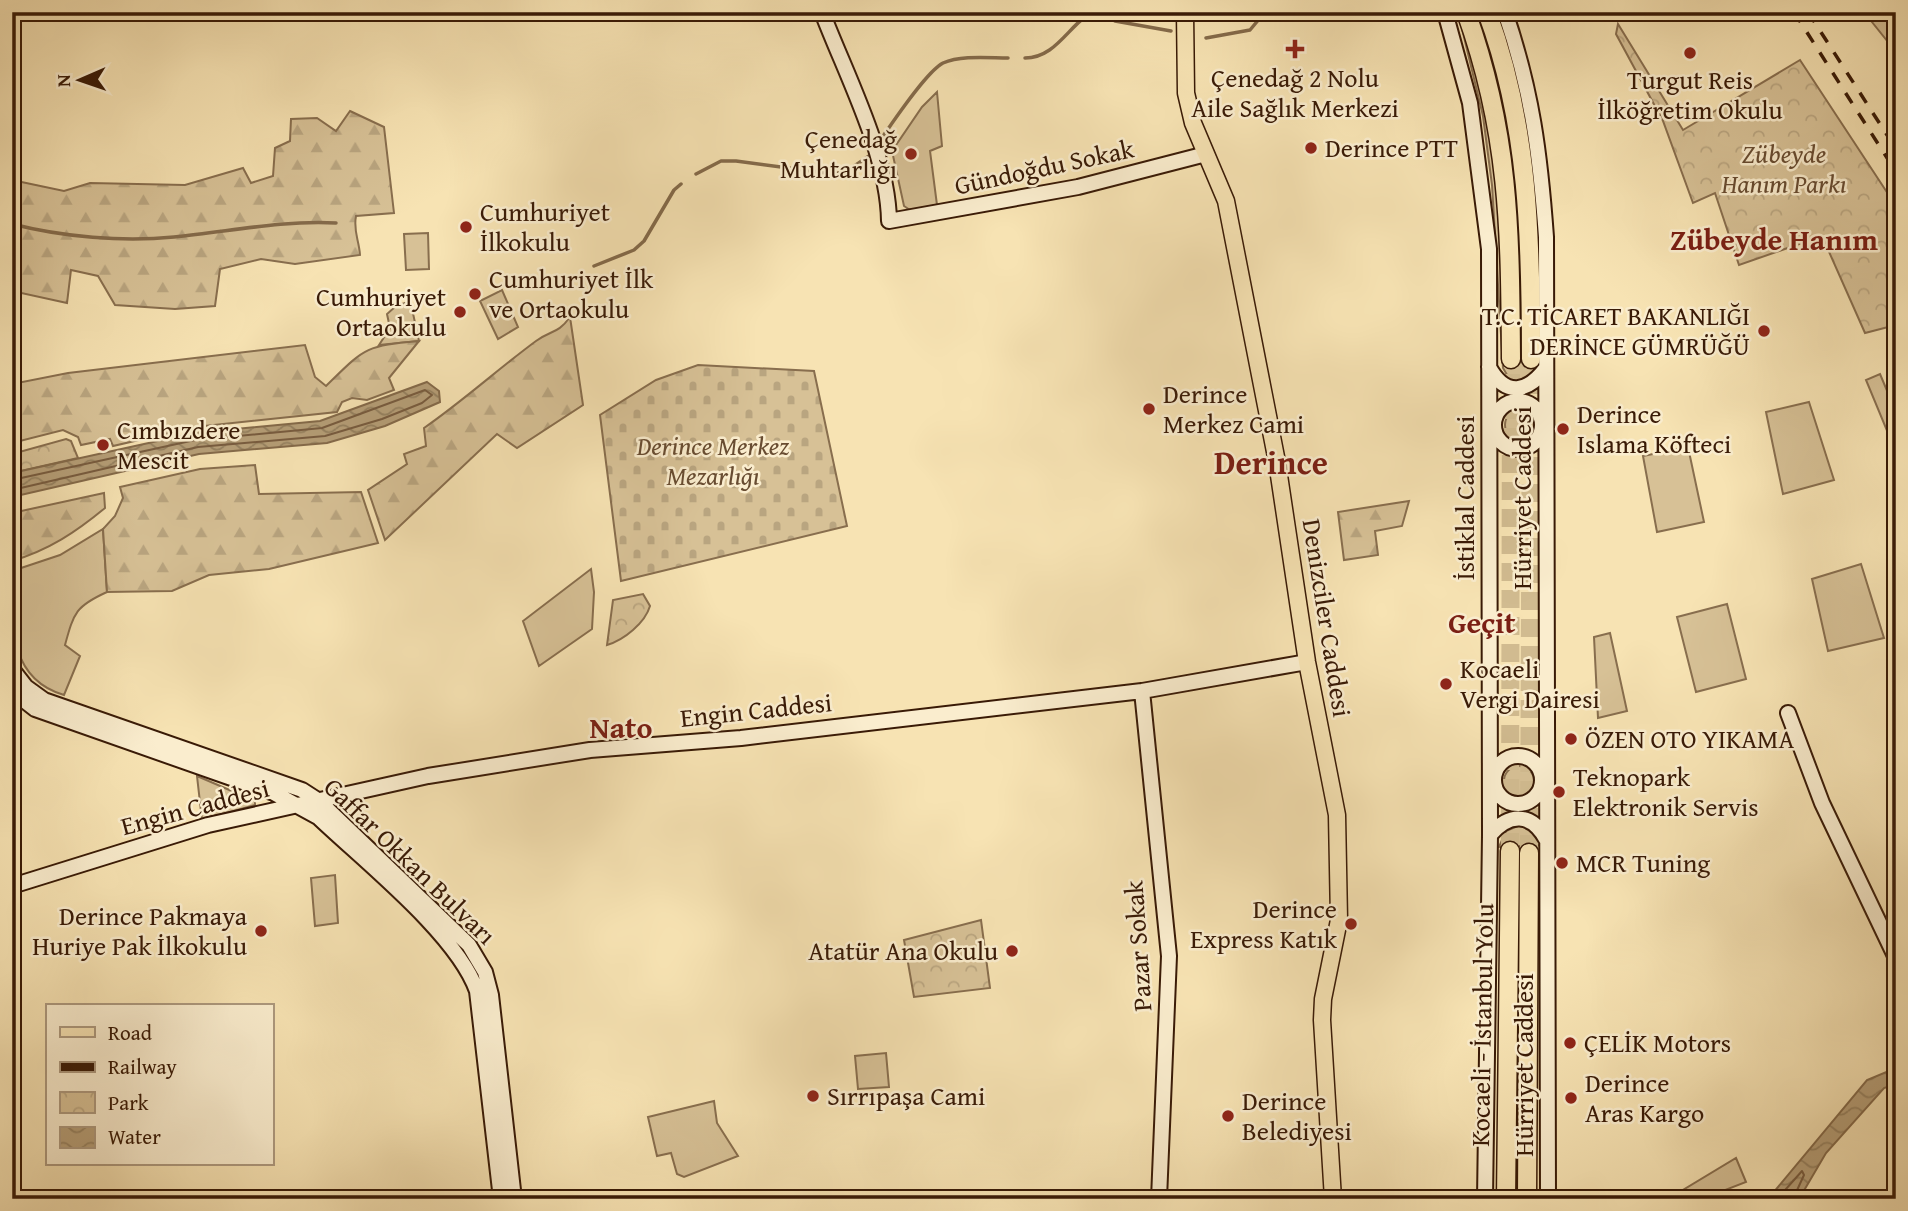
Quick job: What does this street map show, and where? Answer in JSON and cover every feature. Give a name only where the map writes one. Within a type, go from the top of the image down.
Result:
[{"type":"highway","points":[[1466,12],[1490,86],[1506,173],[1510,240],[1511,359]]},
{"type":"highway","points":[[1487,12],[1509,83],[1525,169],[1539,364]]},
{"type":"highway","name":"Kocaeli - İstanbul Yolu","points":[[1506,1199],[1510,851]]},
{"type":"highway","points":[[1527,1199],[1530,853]]},
{"type":"main road","name":"Gündoğdu Sokak","points":[[822,12],[884,176],[890,221],[1078,187],[1206,154]]},
{"type":"main road","name":"Denizciler Caddesi","points":[[1185,12],[1186,93],[1193,122],[1226,201],[1264,391],[1307,662],[1339,838],[1339,920],[1323,999],[1322,1020],[1333,1199]]},
{"type":"main road","name":"İstiklal Caddesi","points":[[1444,12],[1470,103],[1489,249],[1491,779],[1485,1199]]},
{"type":"main road","name":"Hürriyet Caddesi","points":[[1505,12],[1528,85],[1540,155],[1546,237],[1539,364],[1547,472],[1544,784],[1547,841],[1548,1199]]},
{"type":"main road","points":[[1489,368],[1497,379],[1517,388],[1529,386],[1539,364]]},
{"type":"main road","points":[[1514,401],[1536,408],[1545,421],[1534,444],[1518,450],[1503,444],[1491,428],[1501,409],[1514,401]]},
{"type":"main road","name":"Engin Caddesi","points":[[12,886],[208,825],[428,776],[590,750],[741,737],[1142,691],[1307,662]]},
{"type":"main road","name":"Gaffar Okkan Bulvarı","points":[[12,669],[26,687],[44,700],[302,790],[319,801],[478,957],[491,995],[514,1199]]},
{"type":"main road","name":"Pazar Sokak","points":[[1142,691],[1169,956],[1159,1199]]},
{"type":"main road","name":"Gaffar Okkan Bulvarı","points":[[16,695],[34,709],[274,793],[300,805],[318,817],[425,919],[466,964],[477,991],[501,1199]]},
{"type":"main road","points":[[1788,713],[1822,803],[1896,958]]},
{"type":"main road","points":[[1520,755],[1534,761],[1544,784],[1535,797],[1520,804],[1505,800],[1499,795],[1491,779],[1504,760],[1520,755]]},
{"type":"main road","points":[[1490,835],[1504,821],[1518,817],[1534,823],[1547,841]]},
{"type":"green space","points":[[1458,12],[1476,60],[1499,189],[1503,360],[1540,360],[1539,369],[1521,383],[1510,380],[1503,368],[1492,185],[1483,116]]},
{"type":"green space","points":[[1864,12],[1896,12],[1896,52]]},
{"type":"green space","name":"Zübeyde Hanım Parkı","points":[[1618,24],[1683,130],[1800,60],[1896,206],[1896,325],[1865,333],[1822,236],[1739,265],[1715,193],[1693,203],[1663,121],[1616,34]]},
{"type":"green space","points":[[937,92],[942,146],[930,151],[937,205],[910,210],[904,206],[892,151],[922,107]]},
{"type":"green space","points":[[350,111],[384,127],[394,213],[356,216],[360,255],[295,264],[261,259],[220,269],[215,306],[175,309],[115,305],[98,276],[71,270],[67,303],[12,291],[12,180],[64,191],[90,183],[185,185],[243,168],[251,183],[273,176],[275,148],[290,141],[291,119],[317,118],[336,131]]},
{"type":"green space","points":[[428,233],[429,269],[406,270],[404,234]]},
{"type":"green space","points":[[502,290],[518,327],[498,339],[480,301]]},
{"type":"green space","points":[[411,304],[419,341],[379,345],[390,328],[387,314],[396,306]]},
{"type":"green space","points":[[570,317],[583,405],[517,448],[497,434],[385,540],[368,490],[407,464],[404,454],[426,446],[424,428],[536,341],[562,326]]},
{"type":"green space","points":[[419,341],[389,378],[394,390],[367,400],[352,398],[342,402],[337,412],[195,427],[113,446],[110,439],[81,445],[78,437],[63,430],[12,443],[12,384],[68,373],[305,345],[315,377],[326,386],[366,351]]},
{"type":"green space","name":"Derince Merkez Mezarlığı","points":[[698,365],[814,371],[847,526],[621,581],[600,415],[656,380]]},
{"type":"green space","points":[[1880,374],[1896,412],[1896,435],[1890,438],[1866,380]]},
{"type":"green space","points":[[1809,402],[1834,480],[1783,494],[1766,412]]},
{"type":"green space","points":[[1520,410],[1531,414],[1535,425],[1531,436],[1520,440],[1509,436],[1505,425],[1509,414]]},
{"type":"green space","points":[[66,439],[71,441],[78,458],[12,473],[12,454]]},
{"type":"green space","points":[[1688,447],[1704,522],[1657,532],[1643,456]]},
{"type":"green space","points":[[255,465],[259,494],[361,492],[378,543],[269,569],[209,575],[172,591],[107,592],[103,529],[115,516],[123,498],[120,487],[200,469]]},
{"type":"green space","points":[[104,493],[105,508],[83,525],[50,546],[12,561],[12,513]]},
{"type":"green space","points":[[1409,501],[1402,526],[1375,531],[1378,555],[1344,560],[1338,512]]},
{"type":"green space","points":[[103,529],[107,592],[82,606],[74,617],[65,645],[80,656],[64,695],[45,687],[31,675],[22,661],[13,627],[12,571],[60,555]]},
{"type":"green space","points":[[1861,564],[1884,638],[1828,651],[1812,579]]},
{"type":"green space","points":[[591,569],[594,592],[592,629],[539,666],[523,621]]},
{"type":"green space","points":[[643,594],[650,606],[644,619],[627,635],[607,645],[613,600]]},
{"type":"green space","points":[[1727,604],[1746,679],[1696,692],[1677,617]]},
{"type":"green space","points":[[1610,633],[1627,711],[1598,718],[1594,637]]},
{"type":"green space","points":[[1519,766],[1530,770],[1534,781],[1530,792],[1519,796],[1508,792],[1504,781],[1508,770]]},
{"type":"green space","points":[[197,776],[255,801],[255,805],[202,820]]},
{"type":"green space","points":[[1520,825],[1534,829],[1543,845],[1499,847],[1506,831]]},
{"type":"green space","points":[[335,875],[338,923],[315,926],[311,878]]},
{"type":"green space","points":[[981,920],[990,988],[914,997],[904,940]]},
{"type":"green space","points":[[886,1053],[889,1087],[858,1089],[855,1056]]},
{"type":"green space","points":[[714,1101],[717,1123],[738,1156],[684,1177],[677,1174],[671,1153],[657,1156],[648,1117]]},
{"type":"green space","points":[[1736,1158],[1746,1182],[1725,1190],[1728,1199],[1668,1199]]},
{"type":"water","points":[[427,382],[439,391],[440,402],[385,426],[327,443],[199,454],[12,497],[12,473],[194,433],[320,421]]},
{"type":"water","points":[[1896,1068],[1896,1084],[1884,1088],[1826,1153],[1799,1199],[1768,1199],[1867,1080]]},
{"type":"waterway","points":[[1206,38],[1250,30],[1265,12]]},
{"type":"waterway","points":[[1025,58],[1044,54],[1086,16],[1097,18]]},
{"type":"waterway","points":[[1115,21],[1171,31]]},
{"type":"waterway","points":[[881,139],[919,87],[943,63],[966,58],[1008,58]]},
{"type":"waterway","points":[[696,174],[721,161],[834,174],[847,171],[869,156]]},
{"type":"waterway","points":[[594,266],[634,250],[644,241],[674,190],[681,184]]},
{"type":"waterway","points":[[12,224],[72,235],[134,239],[275,225],[336,223]]},
{"type":"tunnel","points":[[1510,851],[1511,359]]},
{"type":"tunnel","points":[[1529,853],[1531,359]]},
{"type":"railway","points":[[1794,12],[1896,172]]},
{"type":"railway","points":[[1808,12],[1896,149]]},
{"type":"place","name":"Çenedağ 2 Nolu Aile Sağlık Merkezi","points":[[1295,49]]},
{"type":"place","name":"Turgut Reis İlköğretim Okulu","points":[[1690,53]]},
{"type":"place","name":"Derince PTT","points":[[1311,148]]},
{"type":"place","name":"Çenedağ Muhtarlığı","points":[[911,154]]},
{"type":"place","name":"Cumhuriyet İlkokulu","points":[[466,227]]},
{"type":"place","name":"Cumhuriyet İlk ve Ortaokulu","points":[[475,294]]},
{"type":"place","name":"Cumhuriyet Ortaokulu","points":[[460,312]]},
{"type":"place","name":"T.C. TİCARET BAKANLIĞI DERİNCE GÜMRÜĞÜ","points":[[1764,331]]},
{"type":"place","name":"Derince Merkez Cami","points":[[1149,409]]},
{"type":"place","name":"Derince Islama Köfteci","points":[[1563,429]]},
{"type":"place","name":"Cımbızdere Mescit","points":[[103,445]]},
{"type":"place","name":"Kocaeli Vergi Dairesi","points":[[1446,684]]},
{"type":"place","name":"ÖZEN OTO YIKAMA","points":[[1571,739]]},
{"type":"place","name":"Teknopark Elektronik Servis","points":[[1559,792]]},
{"type":"place","name":"MCR Tuning","points":[[1562,863]]},
{"type":"place","name":"Derince Express Katık","points":[[1351,924]]},
{"type":"place","name":"Derince Pakmaya Huriye Pak İlkokulu","points":[[261,931]]},
{"type":"place","name":"Atatür Ana Okulu","points":[[1012,951]]},
{"type":"place","name":"ÇELİK Motors","points":[[1570,1043]]},
{"type":"place","name":"Sırrıpaşa Cami","points":[[813,1096]]},
{"type":"place","name":"Derince Aras Kargo","points":[[1571,1098]]},
{"type":"place","name":"Derince Belediyesi","points":[[1228,1116]]},
{"type":"district","name":"Zübeyde Hanım","points":[[1774,240]]},
{"type":"district","name":"Derince","points":[[1271,462]]},
{"type":"district","name":"Geçit","points":[[1482,623]]},
{"type":"district","name":"Nato","points":[[621,728]]}]
